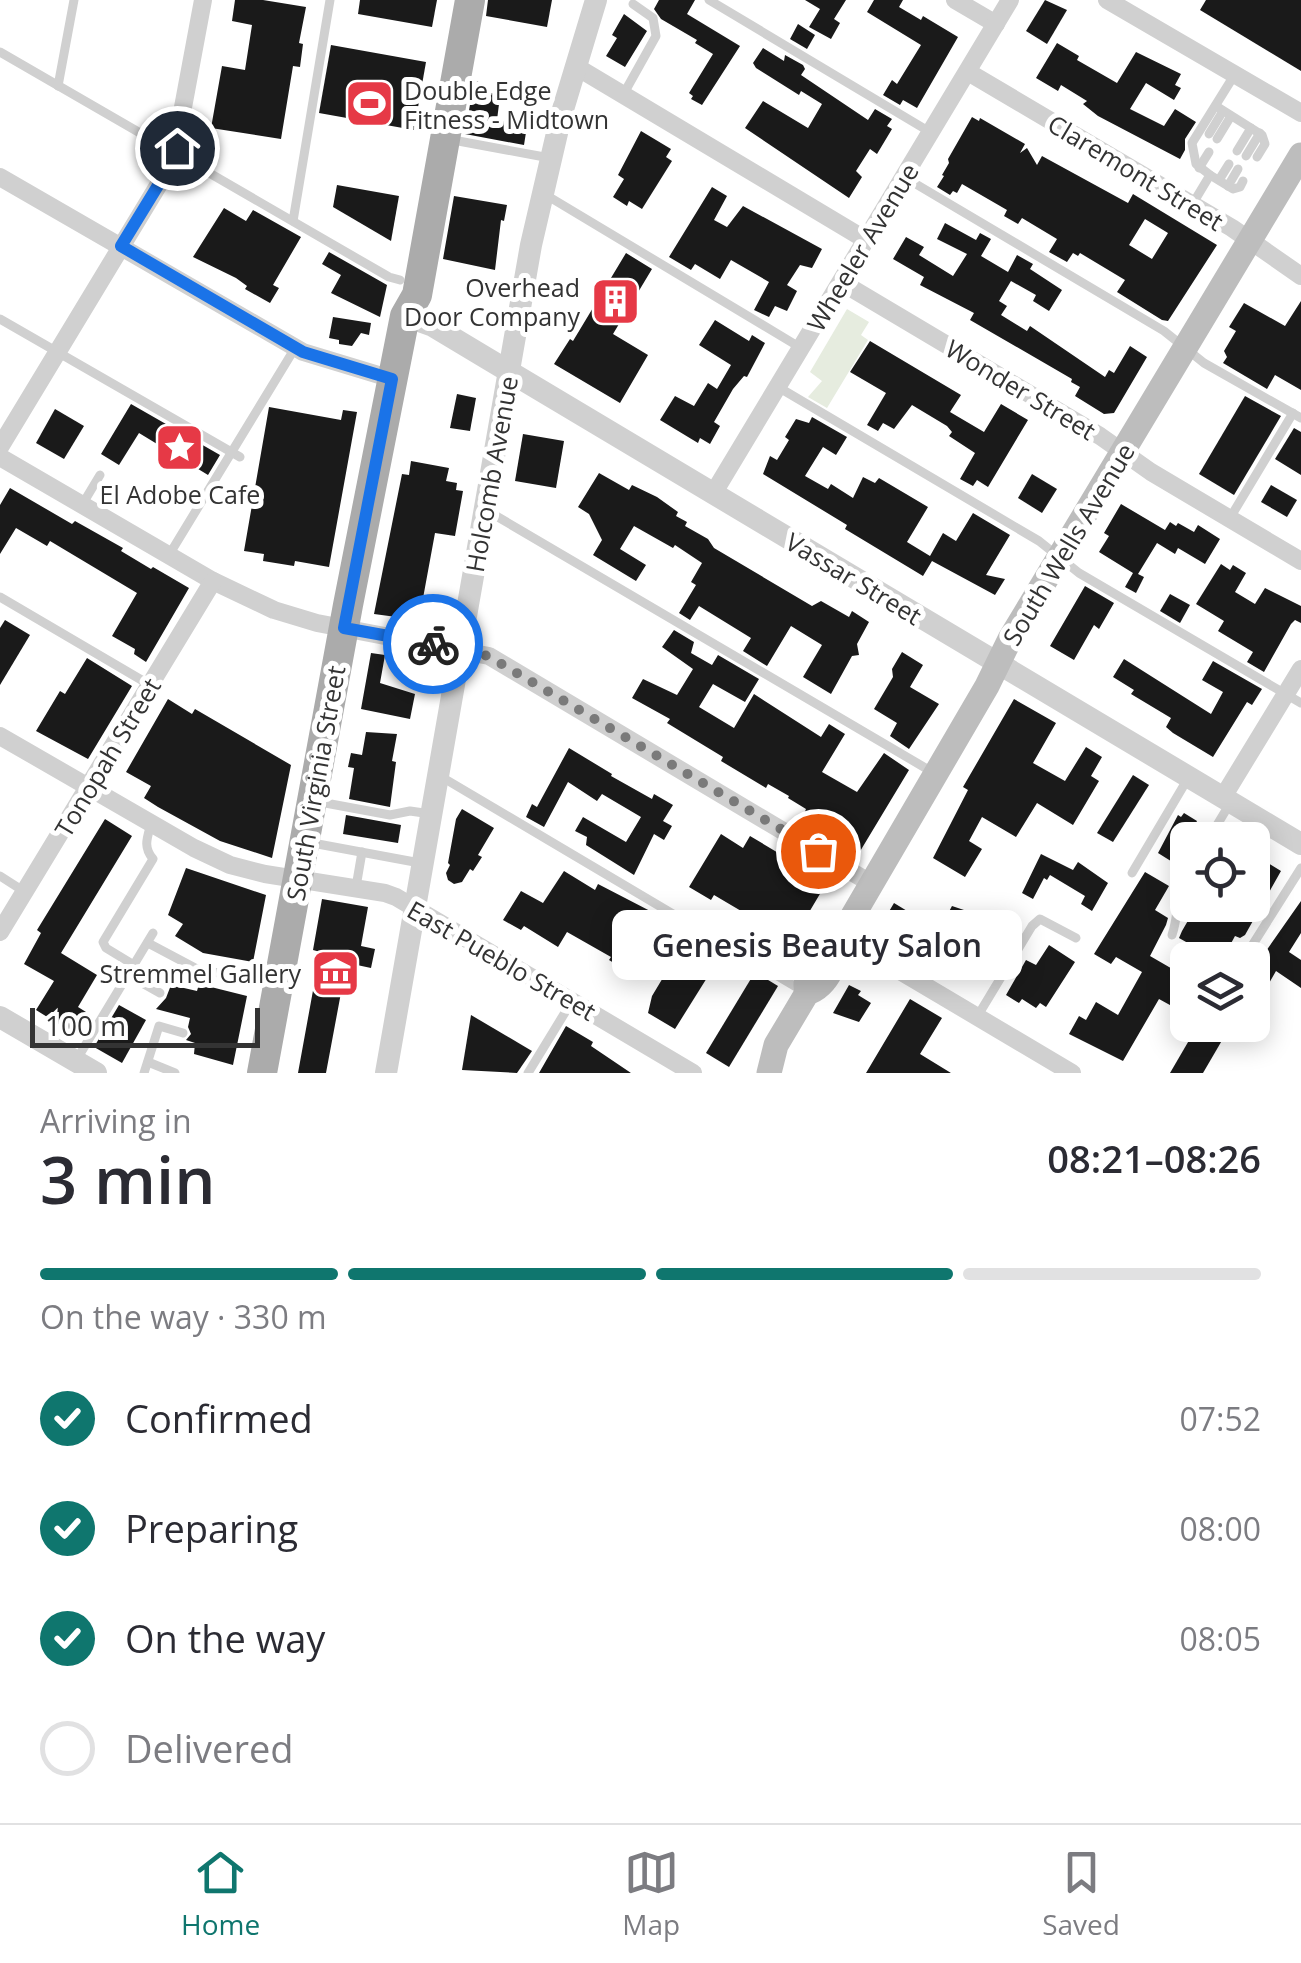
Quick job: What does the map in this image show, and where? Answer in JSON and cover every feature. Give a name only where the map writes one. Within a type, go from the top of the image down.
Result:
[{"type":"main road","name":"South Virginia Street","points":[[405,316],[399,303],[400,280],[452,0]]},
{"type":"main road","name":"South Virginia Street","points":[[262,1073],[392,379],[405,316],[418,295],[470,0]]},
{"type":"main road","name":"South Wells Avenue","points":[[769,1073],[776,1045],[807,993],[817,990],[828,974],[841,936],[998,663],[1301,155]]},
{"type":"main road","name":"South Wells Avenue","points":[[750,1073],[765,1050],[776,1045]]},
{"type":"street","points":[[0,447],[176,154],[203,0]]},
{"type":"street","name":"Holcomb Avenue","points":[[385,1072],[543,193],[596,0]]},
{"type":"street","points":[[955,0],[996,24]]},
{"type":"street","name":"Wheeler Avenue","points":[[713,494],[1010,0]]},
{"type":"street","points":[[1107,0],[1301,113]]},
{"type":"street","points":[[575,66],[866,240]]},
{"type":"street","name":"Claremont Street","points":[[968,72],[1192,205],[1301,276]]},
{"type":"street","points":[[0,177],[295,348],[328,362],[392,379]]},
{"type":"street","name":"Wonder Street","points":[[841,282],[1301,561]]},
{"type":"street","name":"Vassar Street","points":[[405,316],[433,326],[1301,844]]},
{"type":"street","points":[[0,457],[168,556],[274,610],[488,656],[872,884]]},
{"type":"street","name":"Tonopah Street","points":[[0,932],[213,581]]},
{"type":"street","points":[[1226,800],[1293,699],[1301,669]]},
{"type":"street","name":"East Pueblo Street","points":[[0,736],[230,865],[385,893],[414,907],[694,1073]]},
{"type":"street","points":[[841,936],[1072,1073]]},
{"type":"street","points":[[0,1016],[86,1067]]},
{"type":"lane","points":[[58,86],[74,0]]},
{"type":"lane","points":[[292,221],[330,0]]},
{"type":"lane","points":[[710,0],[930,133]]},
{"type":"lane","points":[[623,94],[656,36],[654,18],[630,1]]},
{"type":"lane","points":[[0,52],[388,277],[400,280]]},
{"type":"lane","points":[[1213,136],[1234,74]]},
{"type":"lane","points":[[1223,111],[1255,131],[1265,144],[1247,155],[1255,131]]},
{"type":"lane","points":[[1223,111],[1194,140],[1197,162],[1236,189],[1243,181]]},
{"type":"lane","points":[[445,139],[550,158]]},
{"type":"lane","points":[[1197,162],[1205,149]]},
{"type":"lane","points":[[1192,205],[1234,166]]},
{"type":"lane","points":[[904,177],[1297,416],[1230,520]]},
{"type":"lane","points":[[543,193],[801,348]]},
{"type":"lane","points":[[0,319],[236,454]]},
{"type":"lane","points":[[168,556],[236,454],[295,348]]},
{"type":"lane","points":[[778,387],[1039,541],[1078,573],[1293,699]]},
{"type":"lane","points":[[82,505],[100,475]]},
{"type":"lane","points":[[485,509],[936,774]]},
{"type":"lane","points":[[0,596],[150,686]]},
{"type":"lane","points":[[438,775],[807,993]]},
{"type":"lane","points":[[1132,873],[1188,777]]},
{"type":"lane","points":[[1216,822],[1226,800]]},
{"type":"lane","points":[[312,801],[381,818],[410,811],[431,814]]},
{"type":"lane","points":[[396,825],[398,814]]},
{"type":"lane","points":[[152,824],[146,840],[154,860],[104,942],[106,948],[160,993]]},
{"type":"lane","points":[[340,848],[343,834]]},
{"type":"lane","points":[[356,888],[358,837]]},
{"type":"lane","points":[[374,854],[377,840]]},
{"type":"lane","points":[[305,842],[422,863]]},
{"type":"lane","points":[[390,857],[392,843]]},
{"type":"lane","points":[[1254,942],[1301,868]]},
{"type":"lane","points":[[0,876],[25,892]]},
{"type":"lane","points":[[977,1017],[1040,918],[1076,938]]},
{"type":"lane","points":[[1172,935],[1176,922]]},
{"type":"lane","points":[[86,1067],[150,938],[197,969],[278,984]]},
{"type":"lane","points":[[528,1073],[572,1001]]},
{"type":"lane","points":[[176,1073],[146,1068],[160,1026],[183,1032]]},
{"type":"shaded area","points":[[847,309],[869,322],[861,335],[868,340],[827,408],[808,397],[822,381],[810,372]]},
{"type":"building","points":[[235,0],[306,7],[299,43],[303,44],[300,67],[293,66],[281,139],[211,128],[222,66],[245,70],[252,25],[232,21]]},
{"type":"building","points":[[360,0],[437,0],[432,27],[358,14]]},
{"type":"building","points":[[488,0],[552,0],[547,27],[486,16]]},
{"type":"building","points":[[659,0],[695,0],[687,14],[740,46],[702,105],[691,99],[689,93],[713,54],[661,19],[654,9]]},
{"type":"building","points":[[805,0],[846,0],[834,19],[840,23],[831,39],[809,27],[820,9]]},
{"type":"building","points":[[874,0],[903,0],[899,7],[958,37],[917,108],[903,100],[900,105],[883,95],[892,80],[897,84],[921,45],[867,12]]},
{"type":"building","points":[[1045,0],[1067,10],[1047,44],[1026,31]]},
{"type":"building","points":[[1206,0],[1301,0],[1301,71],[1200,10]]},
{"type":"building","points":[[624,14],[647,31],[625,67],[606,56],[617,38],[612,35]]},
{"type":"building","points":[[798,24],[815,35],[807,49],[790,39]]},
{"type":"building","points":[[1057,43],[1079,56],[1077,60],[1117,83],[1136,52],[1181,74],[1175,85],[1181,88],[1174,100],[1146,83],[1130,109],[1164,126],[1175,109],[1196,122],[1185,139],[1180,159],[1098,116],[1083,104],[1087,101],[1061,85],[1058,91],[1036,78]]},
{"type":"building","points":[[331,45],[426,62],[414,130],[319,113]]},
{"type":"building","points":[[763,48],[784,61],[785,55],[803,65],[801,75],[868,120],[875,109],[892,119],[887,126],[892,129],[877,154],[870,149],[856,171],[862,177],[849,198],[745,128],[763,101],[808,128],[822,104],[801,91],[799,95],[756,68],[753,63]]},
{"type":"building","points":[[474,81],[484,83],[483,91],[496,94],[497,120],[527,126],[524,145],[465,134]]},
{"type":"building","points":[[972,117],[979,121],[980,118],[1025,144],[1020,153],[1027,148],[1037,165],[1042,156],[1128,203],[1133,194],[1217,245],[1168,321],[1162,320],[1117,292],[1125,280],[1080,253],[1073,253],[1067,262],[1049,252],[1057,239],[1022,218],[1018,224],[1004,216],[1007,210],[962,184],[957,193],[953,191],[950,195],[937,187]],"holes":[[[1145,219],[1168,233],[1152,259],[1129,245]]]},
{"type":"building","points":[[641,131],[671,149],[666,157],[672,161],[642,209],[613,197],[624,179],[618,175]]},
{"type":"building","points":[[337,185],[399,196],[391,241],[333,207]]},
{"type":"building","points":[[712,187],[727,196],[714,220],[727,227],[743,206],[822,249],[812,268],[800,265],[787,285],[797,291],[787,311],[775,306],[769,317],[754,310],[769,282],[731,260],[720,279],[695,264],[691,270],[669,257]]},
{"type":"building","points":[[454,196],[507,205],[504,221],[501,220],[495,270],[443,259]]},
{"type":"building","points":[[224,208],[246,221],[253,210],[301,237],[273,285],[279,288],[270,303],[245,289],[247,286],[236,278],[193,257]]},
{"type":"building","points":[[945,223],[976,240],[980,233],[991,239],[981,256],[1008,272],[1017,255],[1033,264],[1030,269],[1062,290],[1049,311],[1033,301],[1036,295],[1011,281],[999,301],[1007,306],[1001,315],[1027,331],[1030,326],[1105,377],[1109,370],[1114,373],[1130,346],[1147,357],[1114,413],[1104,414],[1075,396],[1080,387],[1072,379],[970,320],[974,313],[920,285],[924,277],[893,259],[906,237],[924,247],[919,255],[953,276],[967,254],[937,239]]},
{"type":"building","points":[[329,252],[387,285],[380,317],[331,293],[341,275],[322,264]]},
{"type":"building","name":"Overhead Door Company","points":[[626,253],[652,269],[613,334],[648,355],[620,403],[554,364],[570,339],[573,341]]},
{"type":"building","points":[[1301,301],[1301,390],[1275,375],[1267,389],[1223,363],[1227,357],[1224,351],[1236,331],[1229,327],[1244,303],[1285,326]]},
{"type":"building","points":[[333,317],[371,323],[369,335],[361,333],[352,346],[339,344],[339,340],[329,338]]},
{"type":"building","points":[[715,320],[749,341],[752,335],[765,343],[747,377],[733,389],[714,422],[720,426],[710,444],[700,438],[698,443],[660,420],[675,396],[694,406],[708,383],[717,389],[731,365],[699,345]]},
{"type":"building","points":[[870,341],[961,395],[950,412],[984,432],[1001,404],[1028,420],[988,487],[977,480],[973,486],[960,479],[975,453],[949,436],[952,432],[947,426],[912,405],[894,429],[883,423],[878,431],[867,425],[886,393],[850,372]]},
{"type":"building","points":[[457,394],[476,398],[470,431],[450,428]]},
{"type":"building","points":[[1245,396],[1281,416],[1234,495],[1199,474]]},
{"type":"building","points":[[131,404],[220,455],[208,475],[139,433],[119,465],[101,454]]},
{"type":"building","points":[[269,407],[341,420],[343,410],[357,412],[329,567],[263,561],[264,554],[244,551]]},
{"type":"building","points":[[55,409],[84,426],[64,459],[36,443]]},
{"type":"building","points":[[812,417],[847,437],[836,455],[823,447],[805,476],[828,489],[831,484],[853,498],[863,477],[875,483],[879,478],[928,507],[907,542],[930,556],[943,533],[956,541],[973,513],[1010,535],[986,575],[1005,579],[995,595],[932,561],[923,576],[763,474],[770,456],[777,460],[789,440],[785,437],[796,419],[809,423]]},
{"type":"building","points":[[1294,428],[1301,432],[1301,475],[1275,459]]},
{"type":"building","points":[[523,434],[564,441],[556,488],[515,481]]},
{"type":"building","points":[[411,461],[449,468],[446,481],[457,483],[456,490],[463,491],[455,536],[435,533],[419,620],[374,614],[402,474],[409,475]]},
{"type":"building","points":[[599,473],[629,490],[632,485],[657,497],[714,548],[812,606],[821,601],[849,617],[852,611],[869,622],[857,644],[859,655],[852,656],[831,694],[803,677],[822,645],[791,626],[767,666],[743,651],[751,638],[699,606],[690,620],[679,613],[696,585],[691,582],[702,563],[675,545],[673,548],[634,526],[620,549],[646,565],[636,581],[593,555],[602,540],[589,514],[578,507]]},
{"type":"building","points":[[1032,474],[1057,489],[1042,513],[1018,498]]},
{"type":"building","points":[[1271,485],[1297,500],[1287,517],[1261,502]]},
{"type":"building","points":[[10,488],[189,588],[146,662],[134,654],[135,649],[112,636],[137,593],[50,541],[47,546],[16,528],[0,554],[0,505]]},
{"type":"building","points":[[1121,504],[1165,530],[1170,522],[1194,532],[1198,525],[1220,539],[1205,564],[1178,548],[1175,554],[1157,543],[1138,574],[1144,577],[1136,593],[1125,587],[1133,573],[1099,552],[1109,536],[1104,533]]},
{"type":"building","points":[[1221,564],[1230,570],[1233,565],[1246,573],[1235,592],[1255,604],[1265,588],[1301,606],[1301,623],[1295,620],[1291,624],[1264,672],[1247,662],[1253,652],[1218,631],[1224,621],[1196,604]]},
{"type":"building","points":[[1085,586],[1114,603],[1099,629],[1094,625],[1074,660],[1050,646]]},
{"type":"building","points":[[1170,594],[1190,605],[1180,623],[1160,611]]},
{"type":"building","points":[[5,620],[30,635],[0,685],[0,628]]},
{"type":"building","points":[[674,630],[694,642],[691,653],[712,665],[718,655],[759,679],[745,702],[713,684],[699,707],[734,728],[754,694],[821,737],[829,724],[845,734],[822,772],[857,792],[884,753],[909,770],[859,853],[834,839],[838,833],[804,814],[806,809],[789,796],[768,784],[766,788],[721,761],[723,757],[667,723],[670,719],[632,698],[643,679],[677,695],[693,669],[662,647]]},
{"type":"building","points":[[902,652],[923,665],[910,687],[939,704],[909,749],[890,736],[897,723],[874,709]]},
{"type":"building","points":[[371,653],[385,655],[380,683],[415,694],[410,719],[361,709]]},
{"type":"building","points":[[87,658],[132,686],[88,759],[36,731],[60,691],[65,694]]},
{"type":"building","points":[[1124,659],[1211,714],[1223,692],[1202,680],[1213,661],[1262,689],[1252,705],[1247,702],[1213,757],[1173,733],[1166,727],[1171,718],[1131,694],[1134,690],[1113,677]]},
{"type":"building","points":[[168,699],[192,714],[195,709],[291,765],[272,858],[220,841],[158,807],[144,798],[151,786],[126,772]]},
{"type":"building","points":[[1014,699],[1056,723],[1033,763],[1065,781],[1086,747],[1102,757],[1091,776],[1099,781],[1073,825],[1037,803],[1016,837],[982,817],[969,841],[982,849],[965,877],[933,858],[968,790],[963,787]]},
{"type":"building","points":[[366,732],[397,734],[390,807],[349,799],[354,768],[348,767],[351,753],[362,755]]},
{"type":"building","points":[[569,748],[652,799],[654,794],[673,805],[663,821],[672,826],[664,840],[654,834],[634,875],[586,845],[587,837],[575,831],[583,817],[626,842],[641,817],[602,794],[597,801],[568,782],[544,827],[526,817],[532,804],[537,807]]},
{"type":"building","points":[[1133,775],[1149,785],[1113,842],[1097,833]]},
{"type":"building","points":[[462,809],[494,828],[473,871],[470,869],[462,882],[454,884],[446,873],[456,819]]},
{"type":"building","points":[[1184,813],[1197,821],[1174,822],[1178,815]]},
{"type":"building","points":[[346,815],[401,825],[398,843],[343,834]]},
{"type":"building","points":[[105,819],[132,836],[61,953],[97,975],[78,1007],[86,1012],[73,1033],[36,1010],[54,981],[24,964],[41,933],[37,930]]},
{"type":"building","points":[[1170,830],[1170,860],[1158,853]]},
{"type":"building","points":[[721,834],[743,848],[750,836],[827,882],[792,941],[714,895],[711,900],[689,887]]},
{"type":"building","points":[[1041,854],[1073,870],[1078,862],[1108,883],[1092,911],[1081,904],[1085,896],[1050,875],[1047,880],[1044,878],[1033,899],[1022,893]]},
{"type":"building","points":[[1270,864],[1281,871],[1270,891]]},
{"type":"building","points":[[186,868],[266,895],[253,962],[203,953],[175,936],[183,924],[168,915]]},
{"type":"building","points":[[564,871],[595,890],[598,884],[654,913],[622,968],[609,960],[611,957],[567,932],[558,947],[524,926],[521,930],[503,920],[521,891],[543,903]]},
{"type":"building","points":[[1145,872],[1169,886],[1155,910],[1168,918],[1150,956],[1170,968],[1170,1005],[1159,999],[1123,1061],[1069,1034],[1079,1016],[1086,1020],[1096,1002],[1118,1015],[1142,972],[1116,957],[1111,964],[1094,954]]},
{"type":"building","name":"Stremmel Gallery","points":[[322,899],[368,907],[361,946],[375,949],[371,968],[357,965],[354,984],[343,982],[326,1073],[298,1073],[320,952],[313,950]]},
{"type":"building","points":[[1301,901],[1301,933],[1289,952],[1301,960],[1301,988],[1276,971],[1270,982],[1270,945]]},
{"type":"building","points":[[894,903],[932,932],[923,947],[905,937],[901,944],[878,930]]},
{"type":"building","points":[[952,906],[973,913],[966,931],[945,919]]},
{"type":"building","points":[[1188,922],[1252,922],[1245,935],[1235,936],[1232,942],[1186,942],[1179,938]]},
{"type":"building","points":[[978,933],[1000,946],[990,962],[965,954]]},
{"type":"building","points":[[1049,945],[1075,962],[1046,1007],[1040,1003],[1036,1008],[1022,999],[1019,1003],[1006,995],[1026,960],[1036,965]]},
{"type":"building","points":[[679,951],[688,956],[690,951],[715,965],[675,1029],[648,1013],[652,996]]},
{"type":"building","points":[[755,972],[778,986],[729,1067],[706,1053]]},
{"type":"building","points":[[199,984],[247,996],[233,1065],[194,1054],[195,1043],[186,1040],[191,1034],[190,1018],[156,1009],[171,985],[197,991]]},
{"type":"building","points":[[849,985],[871,1003],[859,1022],[833,1013]]},
{"type":"building","points":[[910,999],[942,1018],[920,1054],[951,1073],[866,1073]]},
{"type":"building","points":[[119,1005],[146,1020],[122,1063],[94,1047]]},
{"type":"building","points":[[471,1015],[532,1051],[517,1073],[462,1070]]},
{"type":"building","points":[[566,1026],[593,1042],[591,1046],[631,1073],[539,1073]]},
{"type":"building","points":[[1188,1042],[1221,1042],[1203,1073],[1170,1073]]},
{"type":"way so far","points":[[433,644],[488,656],[818,851]]},
{"type":"place","name":"Double Edge Fitness - Midtown","points":[[369,104]]},
{"type":"place","name":"Overhead Door Company","points":[[615,301]]},
{"type":"place","name":"El Adobe Cafe","points":[[180,448]]},
{"type":"place","name":"Genesis Beauty Salon","points":[[818,851]]},
{"type":"place","name":"Stremmel Gallery","points":[[336,973]]},
{"type":"route","points":[[177,148],[121,246],[315,358],[392,379],[344,628],[433,644]]}]
